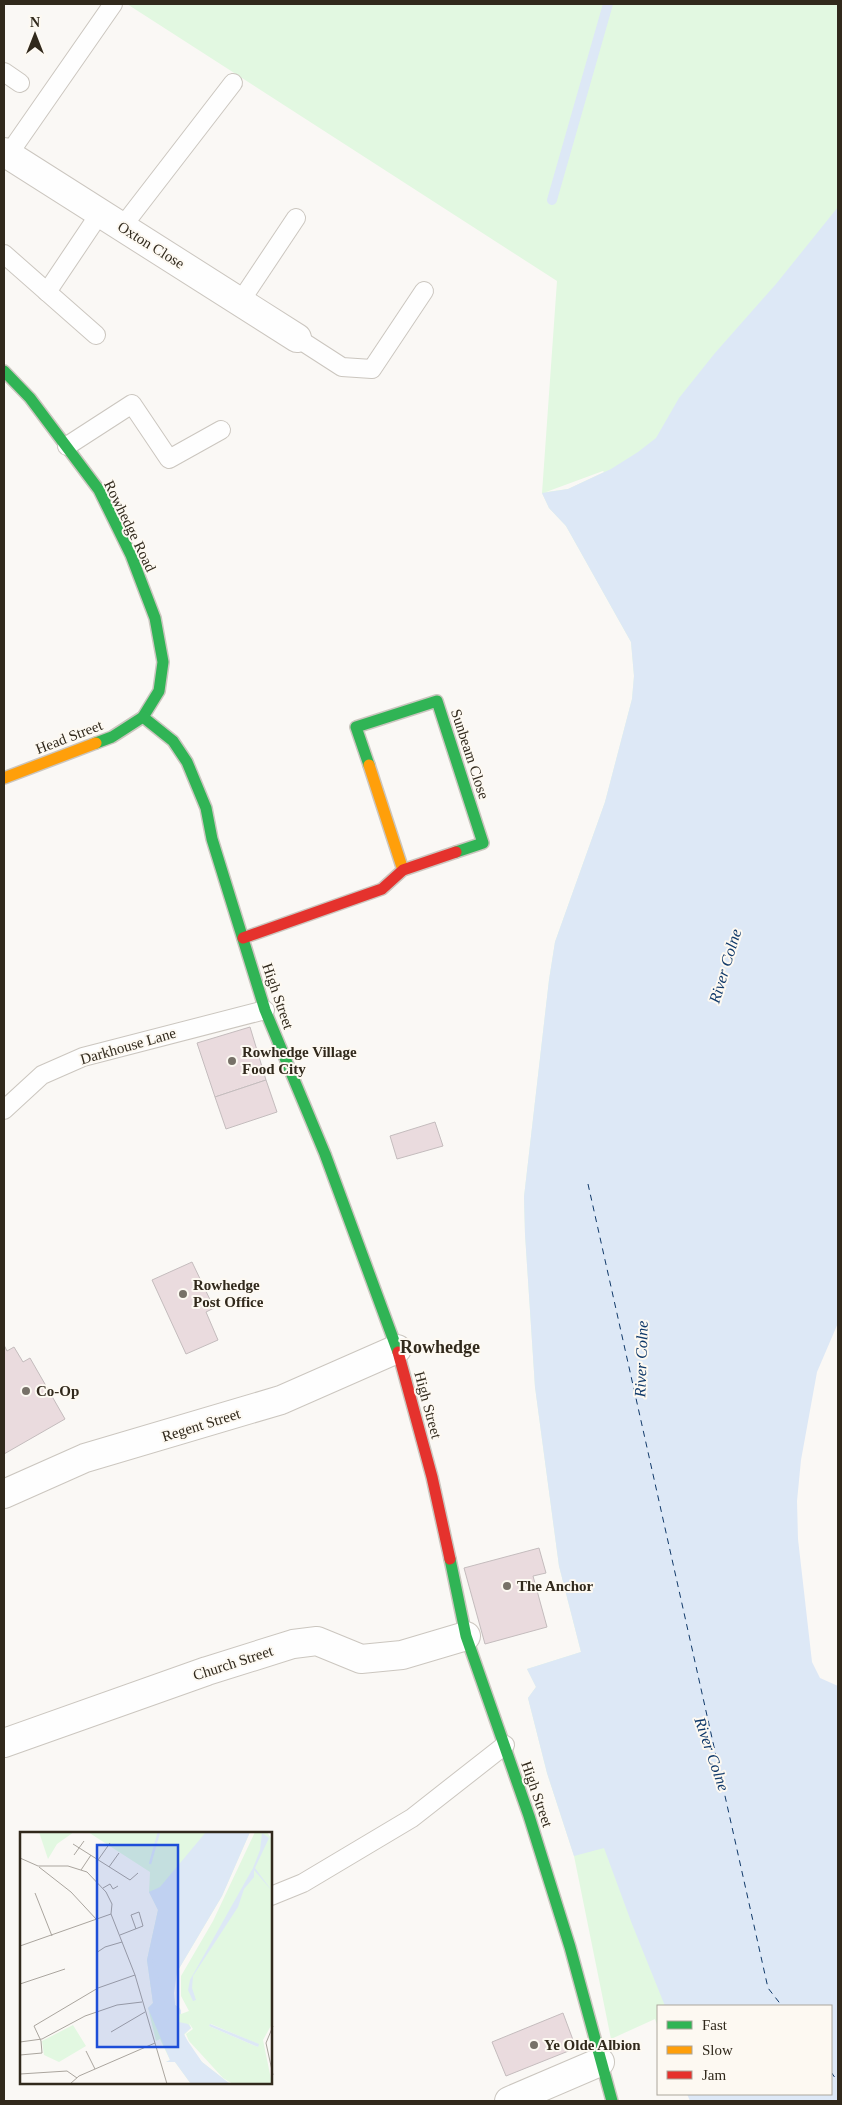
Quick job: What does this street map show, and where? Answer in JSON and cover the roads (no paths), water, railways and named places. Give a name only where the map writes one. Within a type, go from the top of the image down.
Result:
[{"type":"street","name":"Oxton Close","points":[[6,154],[297,338]]},
{"type":"street","name":"Rowhedge Road","points":[[4,370],[30,398],[98,490],[131,555],[155,618],[163,662],[159,691],[143,717]]},
{"type":"street","name":"Sunbeam Close","points":[[243,938],[382,889],[403,870],[483,843],[437,701],[356,727],[403,870]]},
{"type":"street","name":"Head Street","points":[[4,778],[112,737],[143,717]]},
{"type":"street","name":"High Street","points":[[143,717],[173,741],[187,762],[206,808],[212,839],[265,1010],[325,1154],[397,1349],[432,1477],[466,1636],[529,1816],[570,1947],[612,2101]]},
{"type":"street","name":"Regent Street","points":[[4,1494],[85,1458],[281,1400],[397,1349]]},
{"type":"street","name":"Church Street","points":[[4,1743],[207,1671],[293,1644],[317,1641],[360,1660],[402,1655],[466,1636]]},
{"type":"street","points":[[509,2101],[600,2062]]},
{"type":"lane","points":[[6,154],[113,4]]},
{"type":"lane","points":[[4,72],[20,82]]},
{"type":"lane","points":[[47,292],[233,83]]},
{"type":"lane","points":[[240,302],[296,218]]},
{"type":"lane","points":[[4,254],[96,335]]},
{"type":"lane","points":[[297,338],[342,367],[372,368],[424,291]]},
{"type":"lane","points":[[67,446],[132,404],[169,459],[221,430]]},
{"type":"lane","name":"Darkhouse Lane","points":[[4,1110],[42,1075],[83,1057],[265,1010]]},
{"type":"lane","points":[[272,1896],[303,1883],[412,1818],[505,1745]]},
{"type":"water","name":"River Colne","points":[[838,207],[838,1323],[817,1372],[801,1460],[797,1501],[798,1539],[812,1662],[820,1678],[838,1686],[838,2101],[690,2101],[687,2095],[832,2095],[832,2005],[665,2005],[604,1848],[574,1856],[547,1773],[528,1698],[536,1687],[527,1669],[581,1652],[559,1566],[535,1387],[524,1197],[555,942],[605,802],[632,699],[634,676],[631,642],[566,526],[549,508],[542,493],[568,489],[611,469],[656,438],[679,398],[715,353],[776,284]]},
{"type":"waterway","points":[[552,200],[608,4]]},
{"type":"place","name":"Rowhedge Village Food City","points":[[232,1061]]},
{"type":"place","name":"Rowhedge Post Office","points":[[183,1294]]},
{"type":"place","name":"Co-Op","points":[[26,1391]]},
{"type":"place","name":"The Anchor","points":[[507,1586]]},
{"type":"place","name":"Ye Olde Albion","points":[[534,2045]]},
{"type":"district","name":"Rowhedge","points":[[440,1347]]}]
